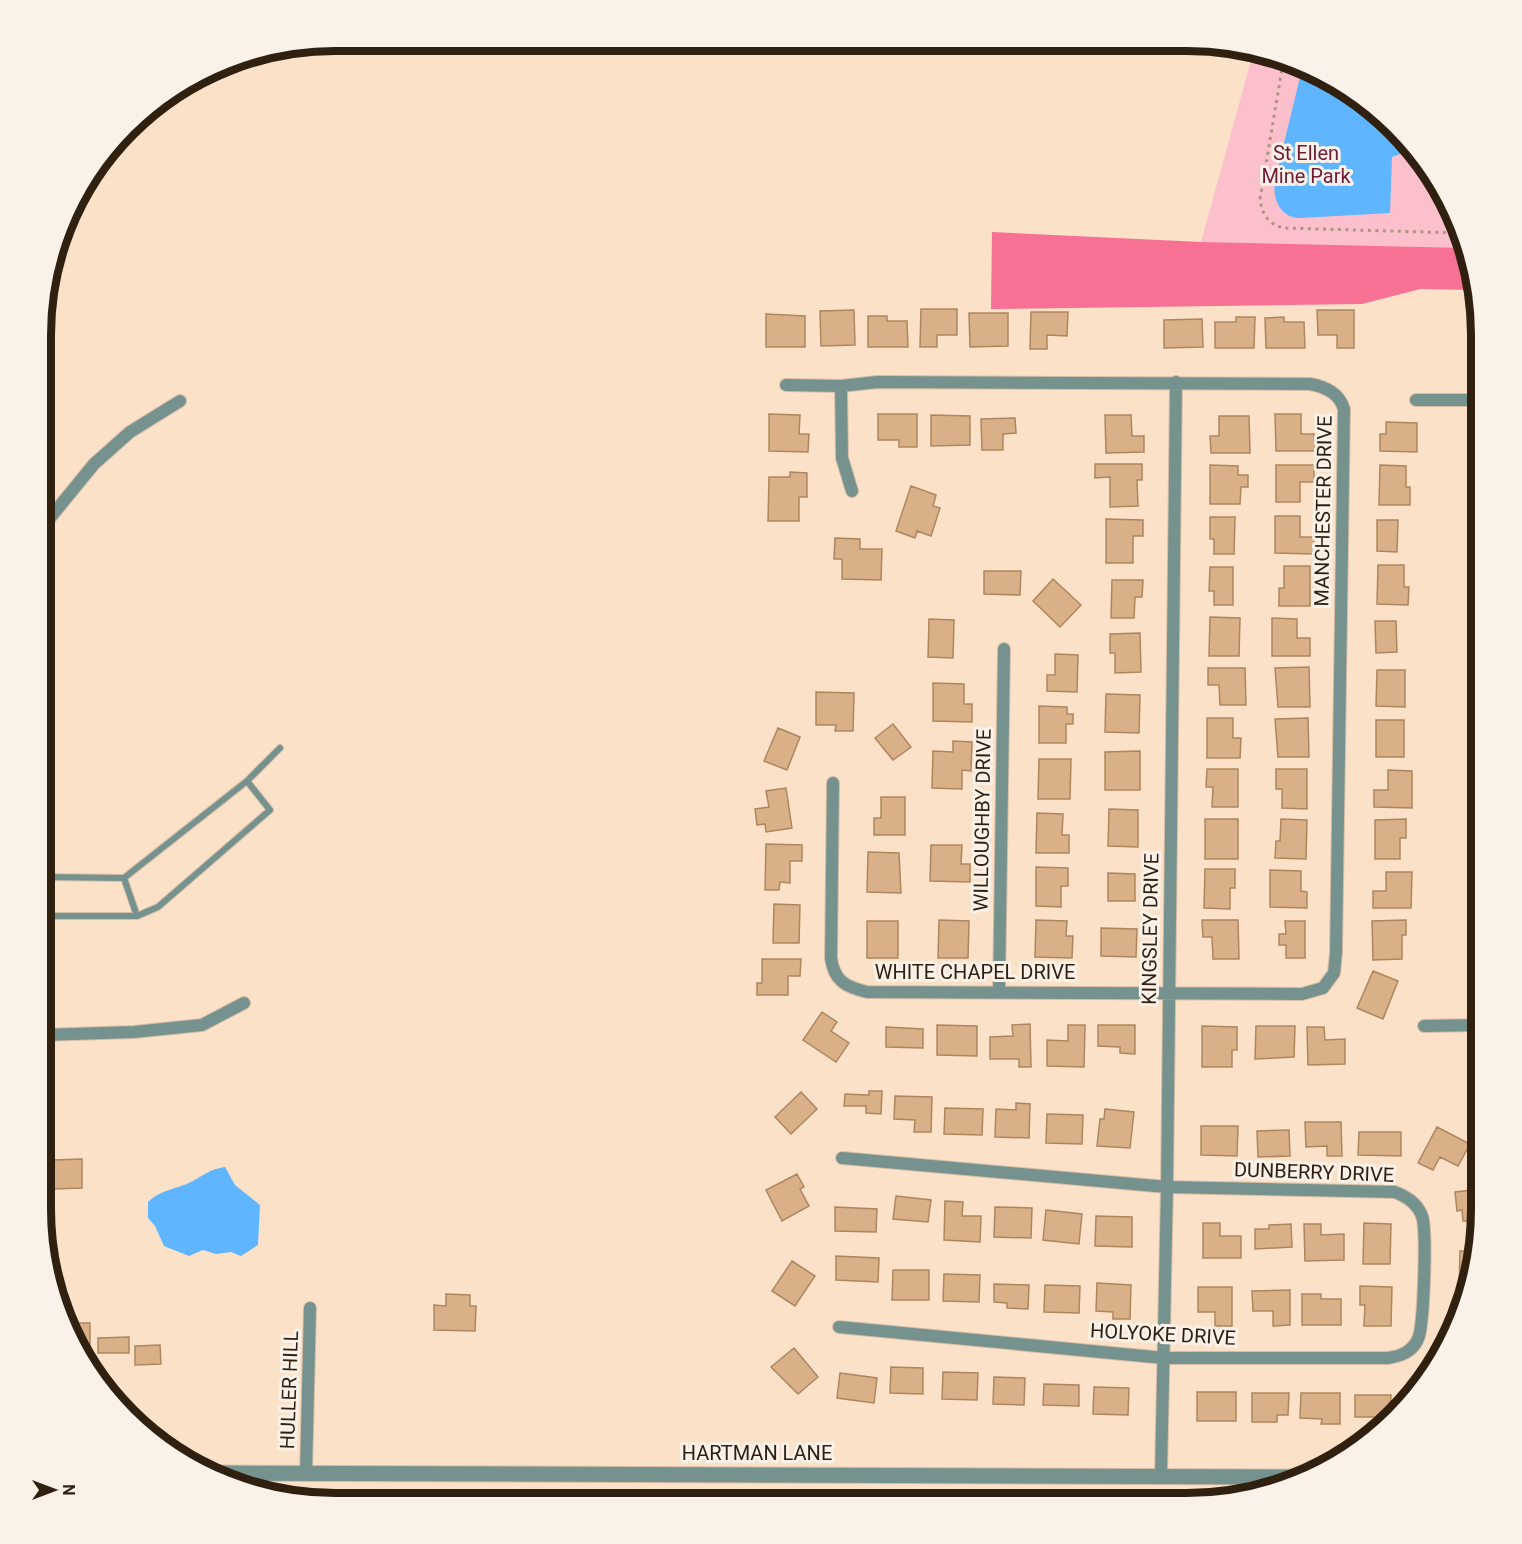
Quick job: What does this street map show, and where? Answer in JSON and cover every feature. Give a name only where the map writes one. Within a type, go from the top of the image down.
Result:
[{"type":"street","name":"MANCHESTER DRIVE","points":[[786,385],[841,386],[877,382],[1176,382],[1320,386],[1338,396],[1344,409],[1344,417],[1334,973],[1323,988],[1302,994],[1169,992]]},
{"type":"street","name":"KINGSLEY DRIVE","points":[[1161,1475],[1167,1187],[1176,382]]},
{"type":"street","points":[[841,386],[842,458],[852,491]]},
{"type":"street","points":[[1416,399],[1471,400]]},
{"type":"street","points":[[51,517],[94,464],[130,432],[180,401]]},
{"type":"street","name":"WILLOUGHBY DRIVE","points":[[999,991],[1004,649]]},
{"type":"street","name":"WHITE CHAPEL DRIVE","points":[[833,783],[831,958],[836,978],[846,985],[867,992],[1169,992]]},
{"type":"street","points":[[51,1035],[134,1032],[202,1025],[244,1003]]},
{"type":"street","points":[[1424,1026],[1471,1024]]},
{"type":"street","points":[[842,1158],[1167,1187]]},
{"type":"street","name":"DUNBERRY DRIVE","points":[[1167,1187],[1395,1192],[1412,1200],[1423,1217],[1423,1280]]},
{"type":"street","name":"HOLYOKE DRIVE","points":[[839,1327],[1164,1358],[1398,1357],[1414,1346],[1421,1331],[1423,1280]]},
{"type":"street","name":"HULLER HILL","points":[[306,1473],[310,1308]]},
{"type":"street","name":"HARTMAN LANE","points":[[231,1473],[1283,1476]]},
{"type":"lane","points":[[51,877],[124,878],[247,781],[280,748]]},
{"type":"lane","points":[[51,916],[137,916],[159,907],[270,810],[247,781]]},
{"type":"lane","points":[[124,878],[137,916]]},
{"type":"path","points":[[1282,68],[1260,199],[1261,209],[1274,225],[1452,233]]},
{"type":"green space","name":"St Ellen Mine Park","points":[[1251,58],[1313,80],[1345,99],[1374,121],[1401,148],[1423,177],[1442,209],[1457,248],[1201,242]]},
{"type":"shaded area","points":[[992,232],[1201,242],[1457,248],[1468,290],[1420,289],[1362,304],[991,309]]},
{"type":"water","points":[[1301,75],[1345,99],[1374,121],[1401,148],[1400,154],[1392,157],[1390,213],[1294,217],[1288,215],[1279,206],[1275,194],[1275,180]]},
{"type":"water","points":[[225,1167],[235,1185],[260,1205],[258,1245],[241,1256],[231,1252],[216,1254],[203,1250],[189,1256],[164,1246],[155,1226],[148,1218],[148,1202],[163,1192]]},
{"type":"building","points":[[921,309],[957,309],[957,335],[937,335],[937,347],[920,347]]},
{"type":"building","points":[[854,310],[855,345],[821,346],[820,311]]},
{"type":"building","points":[[1317,310],[1354,310],[1354,348],[1337,348],[1337,335],[1318,335]]},
{"type":"building","points":[[1031,312],[1068,312],[1067,336],[1047,335],[1047,349],[1030,349]]},
{"type":"building","points":[[969,313],[1008,313],[1008,346],[970,347]]},
{"type":"building","points":[[766,314],[805,316],[805,347],[766,347]]},
{"type":"building","points":[[868,316],[887,316],[887,321],[907,321],[908,347],[868,347]]},
{"type":"building","points":[[1236,317],[1255,317],[1254,348],[1215,348],[1215,322],[1236,322]]},
{"type":"building","points":[[1284,317],[1284,322],[1304,322],[1305,348],[1266,348],[1265,318]]},
{"type":"building","points":[[1202,319],[1203,347],[1164,348],[1164,320]]},
{"type":"building","points":[[769,414],[800,415],[799,434],[809,434],[808,452],[769,451]]},
{"type":"building","points":[[878,414],[917,414],[917,447],[899,447],[899,440],[878,440]]},
{"type":"building","points":[[1275,414],[1301,414],[1301,434],[1314,434],[1315,451],[1276,451]]},
{"type":"building","points":[[931,415],[970,416],[970,445],[931,446]]},
{"type":"building","points":[[1105,415],[1131,415],[1132,436],[1144,436],[1144,452],[1106,453]]},
{"type":"building","points":[[1219,416],[1249,416],[1250,453],[1211,453],[1210,436],[1219,436]]},
{"type":"building","points":[[1015,418],[1016,433],[1003,434],[1003,450],[982,450],[981,419]]},
{"type":"building","points":[[1386,422],[1417,423],[1417,452],[1380,451],[1380,434],[1386,434]]},
{"type":"building","points":[[1095,464],[1142,464],[1142,480],[1137,480],[1138,506],[1110,507],[1110,477],[1095,478]]},
{"type":"building","points":[[1210,465],[1238,466],[1238,475],[1248,475],[1248,487],[1241,487],[1240,504],[1210,504]]},
{"type":"building","points":[[1276,465],[1314,465],[1314,482],[1300,482],[1300,502],[1276,502]]},
{"type":"building","points":[[1380,465],[1406,466],[1406,487],[1410,487],[1410,505],[1379,505]]},
{"type":"building","points":[[790,472],[807,473],[807,497],[799,497],[799,521],[768,521],[769,477],[790,477]]},
{"type":"building","points":[[911,486],[936,495],[933,506],[940,508],[931,536],[917,531],[915,538],[896,531]]},
{"type":"building","points":[[1275,516],[1300,516],[1300,537],[1314,537],[1314,554],[1275,553]]},
{"type":"building","points":[[1210,517],[1235,517],[1234,554],[1214,554],[1214,539],[1210,539]]},
{"type":"building","points":[[1106,519],[1143,520],[1143,536],[1133,536],[1133,563],[1106,563]]},
{"type":"building","points":[[1377,520],[1398,520],[1397,552],[1377,551]]},
{"type":"building","points":[[835,538],[860,539],[860,549],[882,549],[881,580],[842,579],[842,559],[834,559]]},
{"type":"building","points":[[1378,565],[1404,565],[1404,587],[1409,587],[1408,605],[1377,604]]},
{"type":"building","points":[[1284,566],[1310,566],[1310,606],[1279,606],[1279,588],[1284,588]]},
{"type":"building","points":[[1210,567],[1233,567],[1233,605],[1214,605],[1214,591],[1209,591]]},
{"type":"building","points":[[984,571],[1021,571],[1020,595],[984,594]]},
{"type":"building","points":[[1053,579],[1081,605],[1060,627],[1033,601]]},
{"type":"building","points":[[1112,580],[1143,580],[1142,597],[1135,597],[1134,618],[1111,618]]},
{"type":"building","points":[[1210,617],[1240,618],[1239,656],[1209,656]]},
{"type":"building","points":[[1272,618],[1297,619],[1297,638],[1310,638],[1310,656],[1272,656]]},
{"type":"building","points":[[929,619],[954,620],[953,658],[928,657]]},
{"type":"building","points":[[1375,621],[1396,621],[1397,652],[1376,653]]},
{"type":"building","points":[[1140,633],[1141,672],[1115,673],[1115,653],[1110,653],[1110,634]]},
{"type":"building","points":[[1055,654],[1078,655],[1077,692],[1047,691],[1047,675],[1055,675]]},
{"type":"building","points":[[1309,667],[1310,707],[1278,707],[1275,668]]},
{"type":"building","points":[[1208,668],[1245,668],[1246,705],[1220,705],[1219,685],[1208,685]]},
{"type":"building","points":[[1377,670],[1405,670],[1405,707],[1376,706]]},
{"type":"building","points":[[933,683],[964,684],[964,704],[972,704],[972,722],[933,721]]},
{"type":"building","points":[[816,692],[854,693],[853,731],[835,731],[836,725],[816,725]]},
{"type":"building","points":[[1106,694],[1140,695],[1139,733],[1105,732]]},
{"type":"building","points":[[1039,706],[1067,707],[1067,714],[1073,714],[1073,724],[1066,724],[1066,743],[1039,743]]},
{"type":"building","points":[[1207,718],[1233,718],[1233,738],[1241,738],[1240,758],[1207,758]]},
{"type":"building","points":[[1308,718],[1309,757],[1278,757],[1275,719]]},
{"type":"building","points":[[1376,720],[1404,720],[1404,757],[1376,757]]},
{"type":"building","points":[[893,724],[911,747],[893,760],[875,738]]},
{"type":"building","points":[[778,728],[800,737],[787,770],[764,761]]},
{"type":"building","points":[[953,741],[972,742],[971,771],[962,770],[962,789],[932,788],[933,751],[953,752]]},
{"type":"building","points":[[1140,751],[1140,790],[1105,790],[1105,752]]},
{"type":"building","points":[[1039,759],[1071,759],[1070,799],[1038,799]]},
{"type":"building","points":[[1207,769],[1238,769],[1238,807],[1212,807],[1213,787],[1206,787]]},
{"type":"building","points":[[1276,769],[1307,769],[1307,809],[1282,808],[1282,789],[1276,789]]},
{"type":"building","points":[[1388,770],[1412,771],[1412,808],[1374,807],[1374,790],[1388,790]]},
{"type":"building","points":[[786,788],[792,828],[766,832],[765,824],[757,825],[755,809],[769,807],[766,791]]},
{"type":"building","points":[[881,797],[905,797],[905,835],[874,835],[874,818],[881,818]]},
{"type":"building","points":[[1109,809],[1138,810],[1138,847],[1108,846]]},
{"type":"building","points":[[1037,813],[1063,814],[1062,835],[1069,835],[1069,853],[1036,853]]},
{"type":"building","points":[[1205,819],[1238,819],[1238,859],[1205,859]]},
{"type":"building","points":[[1281,819],[1307,820],[1306,859],[1275,858],[1276,841],[1280,841]]},
{"type":"building","points":[[1406,819],[1406,838],[1400,838],[1400,859],[1375,859],[1375,820]]},
{"type":"building","points":[[766,844],[802,845],[802,861],[790,861],[790,883],[780,882],[779,890],[765,890]]},
{"type":"building","points":[[931,845],[962,845],[961,864],[970,864],[970,882],[930,881]]},
{"type":"building","points":[[868,852],[899,853],[901,893],[867,892]]},
{"type":"building","points":[[1036,867],[1068,868],[1068,886],[1061,886],[1061,907],[1036,906]]},
{"type":"building","points":[[1205,869],[1235,869],[1235,888],[1230,888],[1230,909],[1204,908]]},
{"type":"building","points":[[1270,870],[1301,871],[1301,891],[1307,892],[1307,908],[1270,907]]},
{"type":"building","points":[[1386,872],[1412,872],[1411,908],[1373,908],[1373,891],[1386,891]]},
{"type":"building","points":[[1108,873],[1135,874],[1135,901],[1108,901]]},
{"type":"building","points":[[774,904],[800,905],[799,943],[773,943]]},
{"type":"building","points":[[939,920],[969,921],[968,958],[938,958]]},
{"type":"building","points":[[1036,920],[1067,921],[1066,936],[1073,936],[1072,958],[1035,957]]},
{"type":"building","points":[[1202,920],[1238,920],[1239,959],[1213,959],[1212,937],[1203,937]]},
{"type":"building","points":[[1406,920],[1406,935],[1402,935],[1402,959],[1373,960],[1372,921]]},
{"type":"building","points":[[867,921],[898,921],[898,958],[867,958]]},
{"type":"building","points":[[1285,921],[1305,921],[1305,958],[1286,958],[1286,945],[1279,945],[1279,934],[1286,934]]},
{"type":"building","points":[[1101,928],[1137,929],[1136,957],[1101,956]]},
{"type":"building","points":[[762,959],[801,959],[800,976],[788,976],[788,995],[757,995],[757,983],[762,983]]},
{"type":"building","points":[[1373,971],[1398,981],[1383,1019],[1357,1008]]},
{"type":"building","points":[[822,1012],[837,1022],[831,1031],[849,1043],[836,1062],[803,1040]]},
{"type":"building","points":[[1030,1024],[1031,1067],[1019,1067],[1019,1059],[990,1059],[990,1037],[1013,1036],[1012,1025]]},
{"type":"building","points":[[937,1025],[977,1026],[977,1056],[937,1055]]},
{"type":"building","points":[[1068,1025],[1085,1025],[1084,1067],[1047,1066],[1047,1040],[1068,1041]]},
{"type":"building","points":[[1098,1025],[1135,1025],[1135,1054],[1120,1053],[1120,1047],[1098,1046]]},
{"type":"building","points":[[1202,1026],[1237,1027],[1237,1050],[1232,1050],[1232,1067],[1202,1067]]},
{"type":"building","points":[[1256,1026],[1295,1026],[1294,1057],[1255,1059]]},
{"type":"building","points":[[886,1027],[923,1029],[923,1048],[886,1047]]},
{"type":"building","points":[[1307,1027],[1324,1027],[1325,1040],[1345,1039],[1345,1064],[1308,1065]]},
{"type":"building","points":[[869,1091],[882,1091],[881,1114],[866,1113],[866,1106],[844,1106],[845,1094],[869,1095]]},
{"type":"building","points":[[801,1092],[817,1109],[791,1134],[775,1117]]},
{"type":"building","points":[[895,1096],[932,1097],[931,1132],[914,1132],[915,1120],[894,1119]]},
{"type":"building","points":[[1016,1103],[1030,1104],[1029,1138],[995,1137],[996,1109],[1016,1110]]},
{"type":"building","points":[[945,1108],[983,1109],[982,1135],[944,1134]]},
{"type":"building","points":[[1105,1109],[1134,1112],[1130,1148],[1097,1146],[1100,1119],[1104,1119]]},
{"type":"building","points":[[1047,1114],[1083,1115],[1082,1144],[1046,1143]]},
{"type":"building","points":[[1305,1122],[1341,1122],[1342,1156],[1327,1156],[1327,1146],[1306,1147]]},
{"type":"building","points":[[1201,1126],[1238,1126],[1237,1156],[1201,1155]]},
{"type":"building","points":[[1437,1127],[1470,1144],[1458,1166],[1440,1157],[1433,1170],[1418,1163]]},
{"type":"building","points":[[1289,1130],[1290,1156],[1258,1157],[1257,1131]]},
{"type":"building","points":[[1359,1132],[1401,1132],[1401,1156],[1358,1155]]},
{"type":"building","points":[[82,1159],[82,1188],[53,1189],[53,1160]]},
{"type":"building","points":[[797,1174],[804,1187],[800,1189],[809,1206],[782,1221],[766,1190]]},
{"type":"building","points":[[1471,1190],[1470,1228],[1468,1228],[1467,1221],[1463,1221],[1462,1210],[1457,1211],[1455,1192]]},
{"type":"building","points":[[896,1196],[931,1200],[928,1222],[893,1219]]},
{"type":"building","points":[[945,1201],[963,1202],[962,1216],[981,1216],[980,1242],[944,1240]]},
{"type":"building","points":[[835,1207],[877,1209],[876,1232],[835,1231]]},
{"type":"building","points":[[995,1207],[1032,1208],[1031,1238],[994,1237]]},
{"type":"building","points":[[1046,1210],[1082,1214],[1079,1244],[1043,1240]]},
{"type":"building","points":[[1096,1216],[1132,1217],[1132,1247],[1095,1246]]},
{"type":"building","points":[[1203,1223],[1220,1223],[1220,1236],[1241,1236],[1241,1258],[1203,1258]]},
{"type":"building","points":[[1364,1223],[1391,1224],[1390,1264],[1363,1264]]},
{"type":"building","points":[[1291,1224],[1292,1247],[1255,1249],[1255,1229],[1269,1229],[1269,1225]]},
{"type":"building","points":[[1304,1224],[1321,1224],[1321,1235],[1344,1234],[1344,1260],[1305,1261]]},
{"type":"building","points":[[1460,1251],[1468,1251],[1466,1264],[1459,1290]]},
{"type":"building","points":[[836,1256],[879,1258],[878,1282],[836,1280]]},
{"type":"building","points":[[792,1261],[815,1276],[795,1306],[772,1291]]},
{"type":"building","points":[[893,1270],[929,1270],[929,1300],[892,1300]]},
{"type":"building","points":[[944,1274],[980,1275],[979,1302],[943,1301]]},
{"type":"building","points":[[1097,1283],[1131,1285],[1130,1319],[1113,1319],[1113,1312],[1096,1311]]},
{"type":"building","points":[[994,1284],[1029,1285],[1028,1309],[1007,1308],[1007,1303],[994,1302]]},
{"type":"building","points":[[1045,1285],[1080,1286],[1079,1313],[1044,1312]]},
{"type":"building","points":[[1360,1286],[1392,1287],[1391,1326],[1364,1326],[1365,1305],[1360,1305]]},
{"type":"building","points":[[1198,1287],[1232,1287],[1232,1326],[1215,1326],[1215,1312],[1198,1312]]},
{"type":"building","points":[[1290,1290],[1290,1325],[1273,1326],[1273,1311],[1253,1311],[1252,1291]]},
{"type":"building","points":[[446,1294],[470,1295],[470,1306],[476,1306],[475,1331],[434,1330],[434,1305],[446,1306]]},
{"type":"building","points":[[1302,1294],[1321,1294],[1321,1299],[1341,1299],[1341,1325],[1302,1325]]},
{"type":"building","points":[[75,1323],[90,1323],[90,1345],[86,1345]]},
{"type":"building","points":[[129,1337],[129,1353],[98,1353],[98,1338]]},
{"type":"building","points":[[160,1345],[161,1364],[135,1365],[135,1346]]},
{"type":"building","points":[[794,1348],[818,1377],[798,1394],[771,1367]]},
{"type":"building","points":[[891,1367],[923,1368],[923,1394],[890,1393]]},
{"type":"building","points":[[943,1372],[978,1373],[977,1400],[942,1399]]},
{"type":"building","points":[[840,1373],[877,1378],[874,1403],[837,1398]]},
{"type":"building","points":[[994,1377],[1025,1378],[1024,1405],[993,1404]]},
{"type":"building","points":[[1044,1384],[1079,1385],[1079,1406],[1043,1405]]},
{"type":"building","points":[[1094,1387],[1129,1388],[1128,1415],[1093,1414]]},
{"type":"building","points":[[1197,1392],[1236,1392],[1236,1421],[1197,1421]]},
{"type":"building","points":[[1252,1393],[1289,1393],[1288,1415],[1277,1415],[1277,1422],[1252,1422]]},
{"type":"building","points":[[1301,1393],[1340,1393],[1340,1424],[1321,1424],[1322,1419],[1300,1418]]},
{"type":"building","points":[[1355,1395],[1391,1395],[1390,1407],[1380,1417],[1355,1417]]}]
